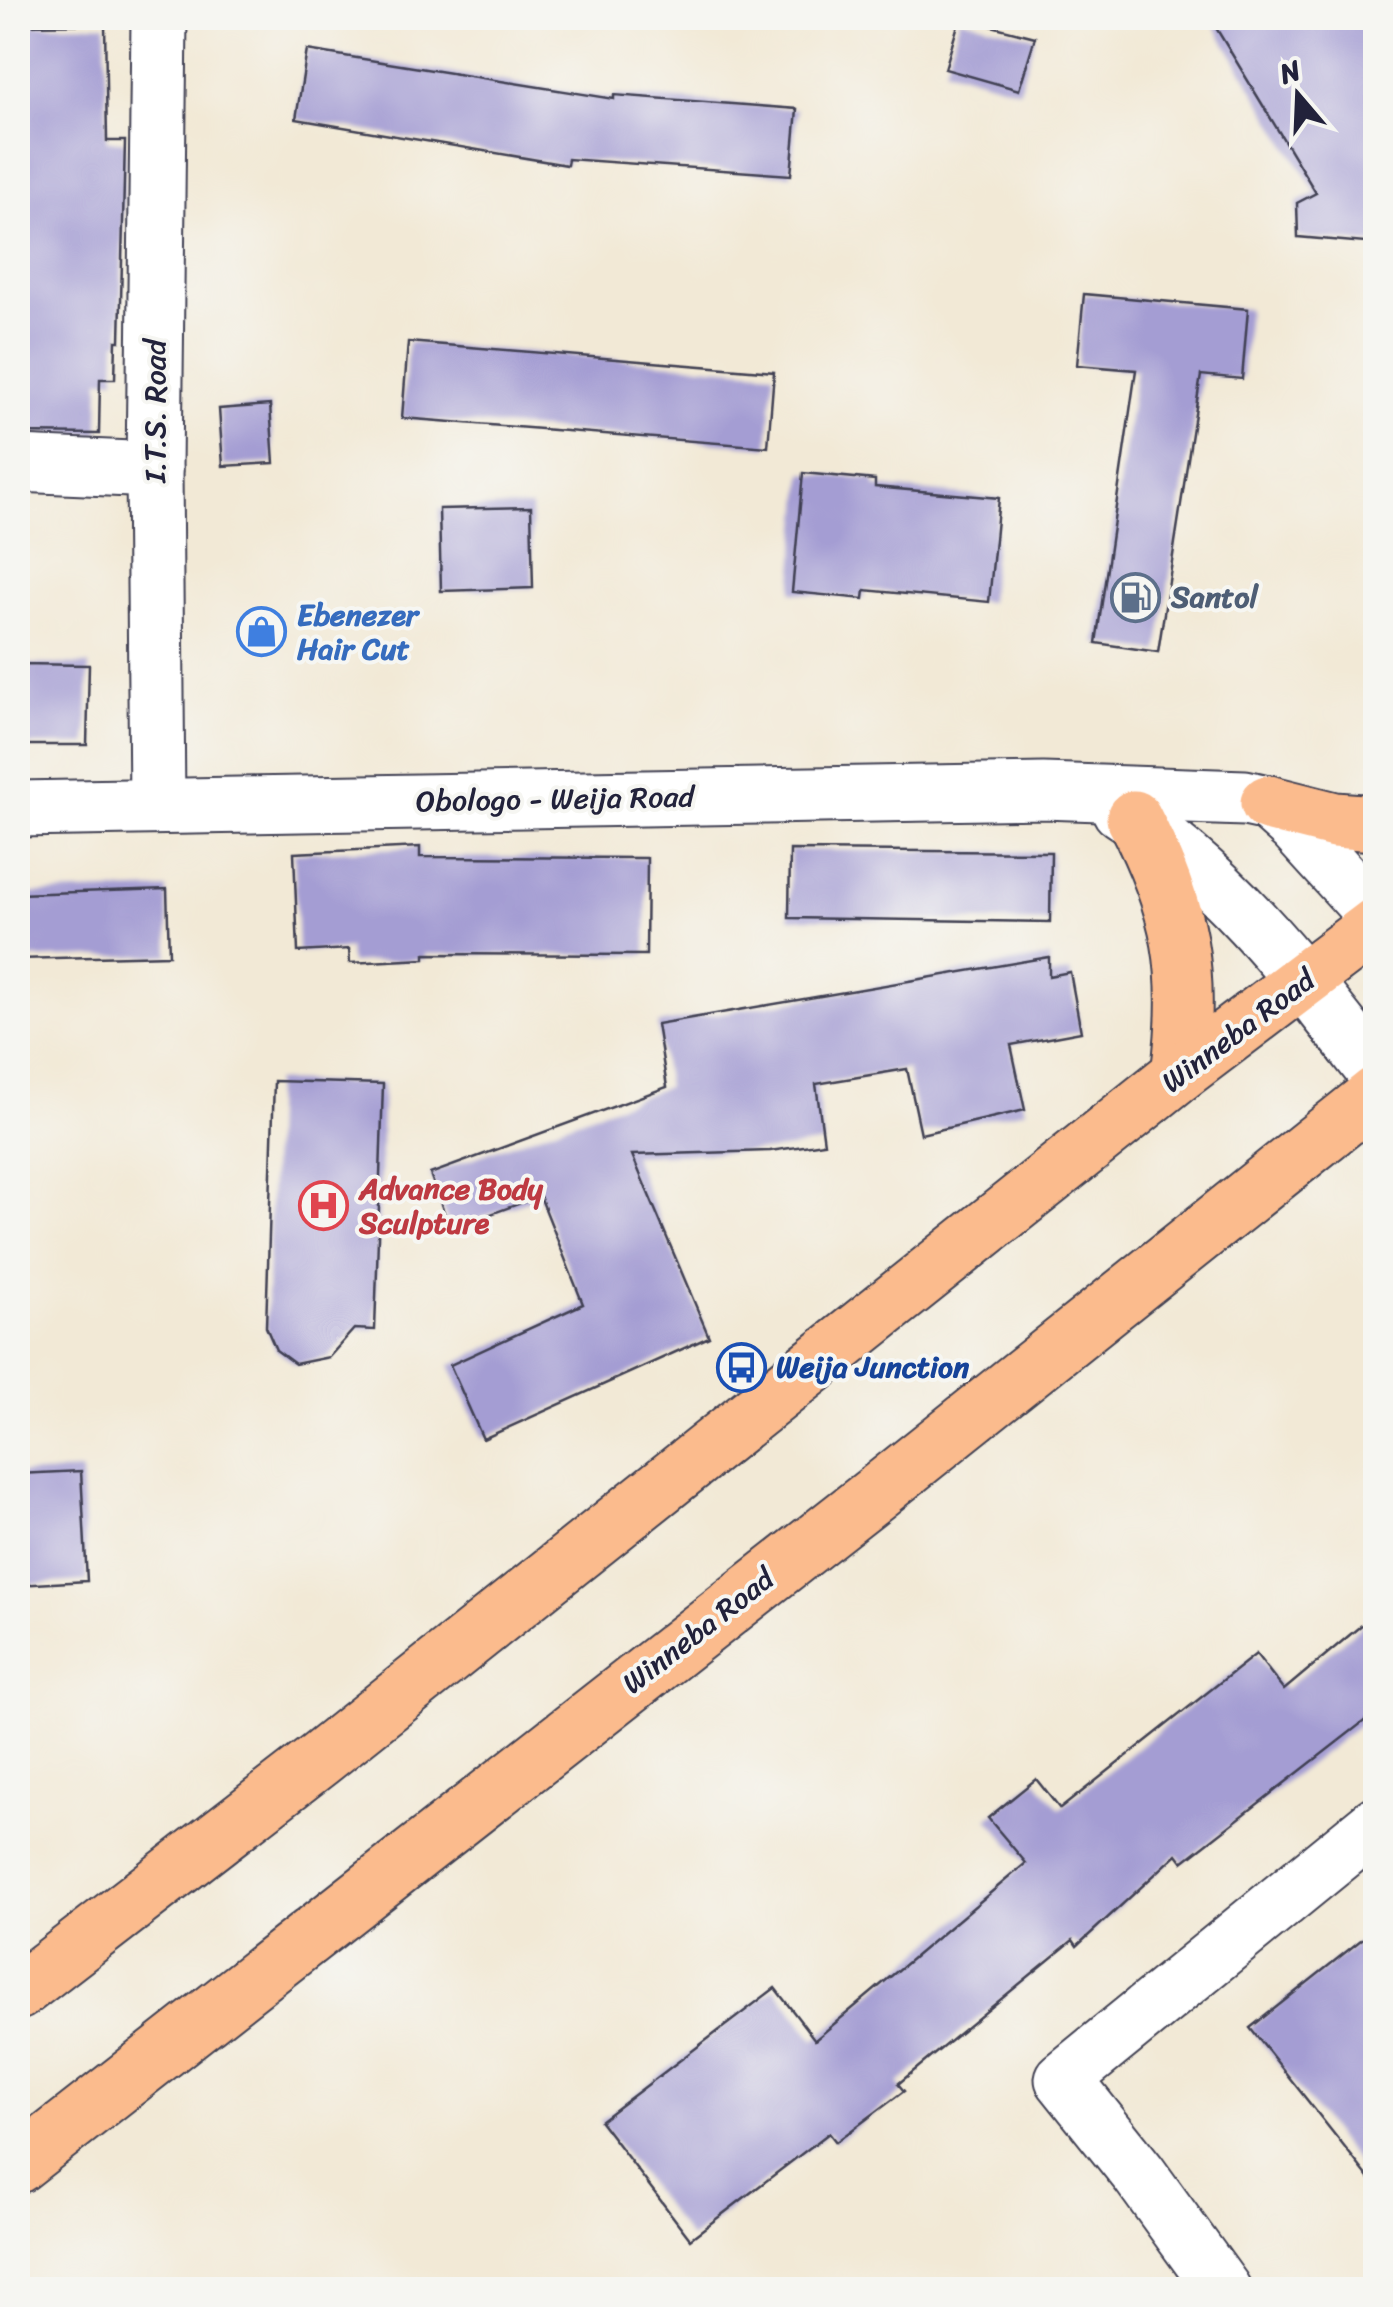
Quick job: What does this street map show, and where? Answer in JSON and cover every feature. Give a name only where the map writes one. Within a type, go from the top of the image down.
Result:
[{"type":"highway","points":[[1268,802],[1335,820],[1376,822]]},
{"type":"highway","points":[[1113,805],[1158,865],[1176,916],[1184,968],[1186,1021],[1179,1074]]},
{"type":"highway","name":"Winneba Road","points":[[18,1992],[320,1760],[1179,1074],[1376,925]]},
{"type":"highway","name":"Winneba Road","points":[[18,2165],[1376,1094]]},
{"type":"street","name":"I.T.S. Road","points":[[157,806],[154,470],[159,18]]},
{"type":"street","points":[[18,464],[154,470]]},
{"type":"street","name":"Obologo - Weija Road","points":[[18,809],[1113,805],[1245,798],[1268,802]]},
{"type":"street","points":[[1268,802],[1376,916]]},
{"type":"street","points":[[1113,805],[1219,886],[1304,982],[1376,1072]]},
{"type":"street","points":[[1223,2290],[1139,2174],[1063,2080],[1376,1824]]},
{"type":"building","points":[[960,18],[1035,37],[1019,90],[945,69]]},
{"type":"building","points":[[1210,18],[1376,18],[1376,244],[1298,237],[1297,203],[1316,193]]},
{"type":"building","points":[[105,24],[107,141],[125,141],[120,341],[116,341],[115,379],[100,379],[99,434],[18,433],[18,25]]},
{"type":"building","points":[[307,50],[614,99],[614,95],[797,109],[791,175],[568,159],[567,165],[296,119]]},
{"type":"building","points":[[1084,294],[1248,309],[1242,379],[1201,375],[1158,652],[1096,643],[1136,370],[1077,365]]},
{"type":"building","points":[[408,342],[774,372],[768,447],[402,418]]},
{"type":"building","points":[[270,405],[274,463],[223,466],[219,409]]},
{"type":"building","points":[[803,473],[875,480],[875,487],[999,498],[989,602],[865,590],[864,599],[792,592]]},
{"type":"building","points":[[531,507],[533,588],[441,591],[439,509]]},
{"type":"building","points":[[18,664],[89,665],[87,745],[18,745]]},
{"type":"building","points":[[420,847],[420,857],[647,858],[646,955],[425,954],[425,959],[350,963],[349,949],[298,952],[294,853]]},
{"type":"building","points":[[790,850],[1051,852],[1050,922],[789,918]]},
{"type":"building","points":[[167,889],[169,955],[18,959],[18,894]]},
{"type":"building","points":[[1049,957],[1049,976],[1070,972],[1081,1032],[1011,1045],[1025,1110],[921,1134],[907,1069],[816,1084],[824,1143],[770,1151],[632,1155],[709,1337],[483,1439],[450,1365],[583,1304],[540,1196],[450,1229],[430,1174],[667,1087],[657,1024]]},
{"type":"building","name":"Advance Body Sculpture","points":[[274,1081],[383,1084],[375,1330],[354,1329],[329,1357],[295,1364],[276,1350],[266,1327]]},
{"type":"building","points":[[81,1471],[87,1581],[18,1585],[18,1474]]},
{"type":"building","points":[[1376,1613],[1376,1712],[1183,1862],[1177,1854],[1077,1946],[1073,1940],[898,2084],[904,2091],[836,2142],[829,2133],[690,2239],[600,2121],[775,1988],[815,2040],[1026,1863],[988,1818],[1036,1779],[1060,1809],[1256,1654],[1284,1690]]},
{"type":"building","points":[[1376,1928],[1376,2187],[1250,2028]]},
{"type":"place","name":"Santol","points":[[1136,597]]},
{"type":"place","name":"Ebenezer Hair Cut","points":[[262,632]]},
{"type":"place","name":"Advance Body Sculpture","points":[[324,1206]]},
{"type":"place","name":"Weija Junction","points":[[741,1367]]}]
